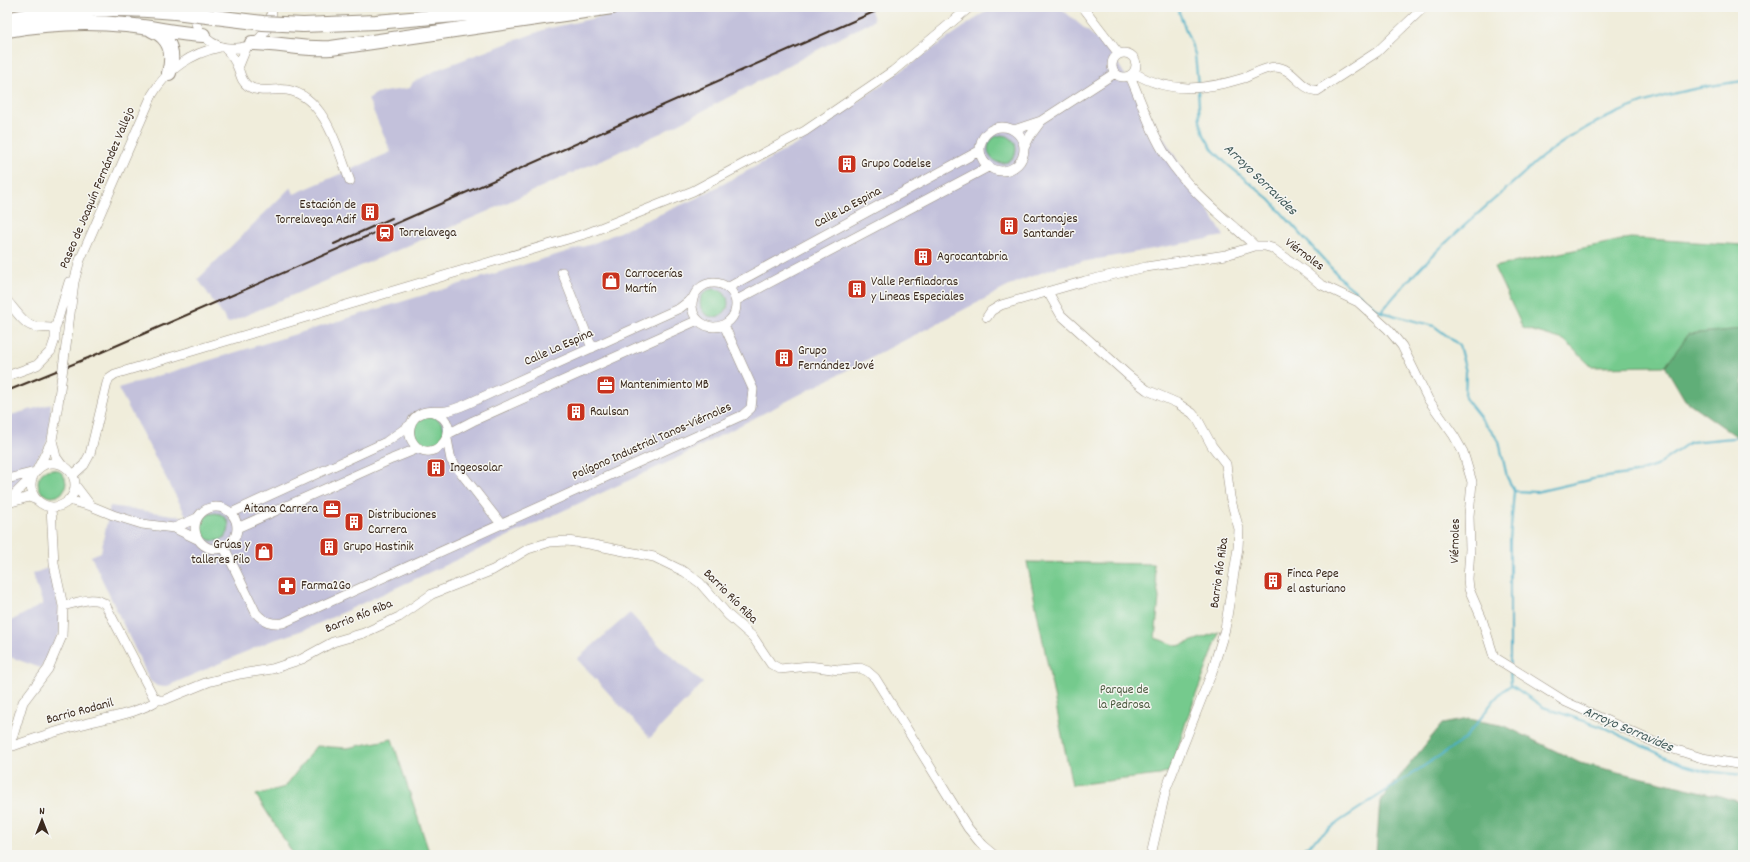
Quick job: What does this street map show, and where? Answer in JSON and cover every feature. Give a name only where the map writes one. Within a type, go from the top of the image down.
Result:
[{"type":"highway","points":[[7,20],[55,12],[93,9],[131,9],[175,12],[263,23],[303,25],[376,22],[545,7]]},
{"type":"highway","points":[[249,44],[278,44],[313,49],[331,48],[612,7]]},
{"type":"highway","points":[[7,30],[76,23],[140,26],[172,32],[201,34]]},
{"type":"highway","points":[[140,26],[159,33],[168,42],[173,56],[169,73]]},
{"type":"street","points":[[193,7],[194,21],[201,34],[222,47],[238,68],[242,80],[252,88],[261,91],[291,91],[301,95],[315,105],[323,116],[350,181]]},
{"type":"street","points":[[238,68],[249,44],[261,36],[268,26],[272,7]]},
{"type":"street","points":[[73,475],[84,465],[90,454],[109,378],[127,370],[588,233],[693,190],[805,131],[893,71],[970,7]]},
{"type":"street","points":[[1083,7],[1119,54]]},
{"type":"street","points":[[1255,246],[1185,181],[1167,156],[1153,132],[1132,75],[1137,66],[1134,58],[1127,53],[1119,54],[1112,62],[1115,73],[1122,77],[1132,75],[1168,87],[1192,88],[1238,80],[1271,67],[1278,67],[1291,73],[1310,90],[1317,91],[1377,52],[1424,7]]},
{"type":"street","name":"Paseo de Joaquín Fernández Vallejo","points":[[189,58],[196,47],[201,34]]},
{"type":"street","name":"Paseo de Joaquín Fernández Vallejo","points":[[35,473],[52,440],[74,282],[84,249],[149,102],[157,87],[169,73],[189,58],[198,53],[222,47],[235,48],[249,44]]},
{"type":"street","points":[[1014,130],[1041,121],[1115,73]]},
{"type":"street","points":[[1024,148],[1019,135],[1014,130],[1000,126],[993,128],[982,137],[979,151],[984,163],[988,167],[1002,171],[1015,167],[1023,155],[1024,148],[1030,136],[1041,121]]},
{"type":"street","name":"Calle La Espina","points":[[231,513],[386,442],[410,426],[417,416],[422,413],[448,410],[467,404],[592,348],[680,308],[693,298],[696,292],[706,284],[718,282],[728,287],[979,151]]},
{"type":"street","points":[[736,300],[988,167]]},
{"type":"street","name":"Viérnoles","points":[[987,317],[1001,305],[1139,268],[1226,255],[1255,246],[1272,248],[1307,272],[1320,284],[1358,302],[1377,318],[1402,346],[1428,399],[1454,436],[1463,452],[1472,482],[1469,516],[1469,590],[1482,620],[1494,658],[1566,702],[1658,744],[1702,758],[1743,765]]},
{"type":"street","points":[[562,272],[592,348]]},
{"type":"street","points":[[7,376],[37,365],[44,360],[53,346],[55,329],[69,282],[74,282]]},
{"type":"street","points":[[693,298],[692,310],[698,320],[710,327],[724,325],[735,315],[736,300],[728,287]]},
{"type":"street","name":"Barrio Río Riba","points":[[1048,292],[1061,316],[1129,376],[1147,390],[1177,403],[1192,413],[1198,420],[1212,446],[1226,464],[1230,497],[1239,529],[1238,548],[1225,629],[1212,672],[1166,789],[1151,855]]},
{"type":"street","points":[[7,301],[32,327],[45,326],[55,329]]},
{"type":"street","points":[[430,451],[440,447],[447,436],[473,421],[698,320]]},
{"type":"street","name":"Polígono Industrial Tanos-Viérnoles","points":[[224,547],[256,613],[263,620],[273,624],[283,623],[743,415],[751,408],[753,389],[724,325]]},
{"type":"street","points":[[433,412],[442,417],[448,428],[447,436],[451,460],[501,524]]},
{"type":"street","points":[[410,426],[410,436],[415,446],[451,460]]},
{"type":"street","name":"Paseo de Joaquín Fernández Vallejo","points":[[52,440],[56,457],[61,464]]},
{"type":"street","points":[[237,528],[419,448]]},
{"type":"street","points":[[48,463],[61,464],[73,475],[75,485],[74,490],[68,500],[58,506],[52,507],[29,497],[7,503],[35,473],[48,463]]},
{"type":"street","points":[[7,479],[35,473]]},
{"type":"street","points":[[35,473],[31,489],[37,500]]},
{"type":"street","points":[[75,485],[91,506]]},
{"type":"street","points":[[68,500],[91,506],[142,524],[174,528],[198,539],[206,547],[218,549],[234,540],[237,528],[234,517],[231,513],[220,506],[213,506],[201,512],[196,518],[174,528]]},
{"type":"street","name":"Barrio Rodanil","points":[[52,507],[54,564],[63,606],[62,636],[48,669],[24,702],[13,736],[7,744],[12,746],[83,724],[120,715],[149,706],[158,700],[164,700],[201,685],[229,677],[272,669]]},
{"type":"street","points":[[196,518],[195,532],[198,539]]},
{"type":"street","name":"Barrio Río Riba","points":[[272,669],[302,660],[333,642],[364,633],[399,617],[432,594],[493,570],[528,549],[550,542],[567,541],[589,544],[654,557],[685,572],[700,583],[728,615],[753,637],[771,664],[780,669],[809,666],[839,670],[860,668],[867,671],[875,678],[968,828],[982,846],[994,855]]},
{"type":"street","points":[[63,606],[90,599],[98,599],[105,604],[152,696],[158,700]]},
{"type":"shaded area","points":[[684,7],[870,7],[874,20],[663,132],[486,212],[228,323],[198,279],[291,187],[294,194],[391,152],[368,99],[377,93],[410,88],[413,82],[441,68],[546,29],[622,12]]},
{"type":"shaded area","points":[[992,7],[1059,7],[1109,49],[1224,236],[1060,266],[1019,281],[675,459],[309,628],[268,642],[165,687],[157,686],[150,681],[91,556],[101,552],[110,506],[187,517],[118,388],[592,244],[697,198],[799,143]]},
{"type":"shaded area","points":[[51,404],[49,435],[45,447],[7,495],[7,416]]},
{"type":"shaded area","points":[[50,567],[60,611],[60,632],[41,668],[7,656],[7,623],[43,604],[32,574]]},
{"type":"shaded area","points":[[630,613],[661,647],[703,683],[650,738],[577,659]]},
{"type":"green space","points":[[1002,135],[1008,136],[1012,139],[1015,143],[1015,155],[1012,159],[1008,162],[1002,163],[996,162],[992,159],[989,155],[988,149],[989,143],[992,139],[996,136]]},
{"type":"green space","points":[[1631,238],[1743,245],[1743,329],[1689,334],[1665,366],[1592,367],[1564,340],[1523,328],[1494,267]]},
{"type":"green space","points":[[714,289],[720,290],[724,293],[727,297],[727,309],[724,313],[720,316],[714,317],[708,316],[704,313],[701,309],[700,303],[701,297],[704,293],[708,290]]},
{"type":"green space","points":[[1743,329],[1743,441],[1685,400],[1665,366],[1689,334]]},
{"type":"green space","points":[[429,416],[439,421],[444,431],[439,441],[429,446],[419,441],[414,431],[419,421]]},
{"type":"green space","points":[[52,469],[62,473],[66,483],[62,493],[52,497],[42,493],[38,483],[42,473]]},
{"type":"green space","points":[[215,513],[221,514],[225,517],[228,521],[228,533],[225,537],[221,540],[215,541],[209,540],[205,537],[202,533],[201,527],[202,521],[205,517],[209,514]]},
{"type":"green space","name":"Parque de la Pedrosa","points":[[1027,562],[1153,564],[1159,598],[1155,638],[1178,646],[1219,632],[1169,772],[1160,775],[1072,785]]},
{"type":"green space","points":[[1469,719],[1505,726],[1580,763],[1724,797],[1743,803],[1743,855],[1378,855],[1376,853],[1380,801],[1442,724]]},
{"type":"green space","points":[[392,739],[430,855],[294,855],[256,795],[285,787],[316,746],[347,748]]},
{"type":"waterway","name":"Arroyo Sorravides","points":[[1177,7],[1195,54],[1198,85]]},
{"type":"waterway","points":[[1381,312],[1410,278],[1457,233],[1542,157],[1568,139],[1586,128],[1630,107],[1694,89],[1743,81]]},
{"type":"waterway","points":[[1198,90],[1200,121],[1204,135],[1213,150],[1227,164],[1270,200],[1344,282],[1381,312],[1434,326],[1459,345],[1466,372],[1465,398],[1499,441],[1507,477],[1514,491],[1510,540],[1510,664]]},
{"type":"waterway","points":[[1514,491],[1536,492],[1593,479],[1635,473],[1656,466],[1690,442],[1743,437]]},
{"type":"waterway","points":[[1510,670],[1511,685]]},
{"type":"waterway","name":"Arroyo Sorravides","points":[[1511,685],[1543,707],[1605,728],[1683,765],[1705,771],[1743,775]]},
{"type":"waterway","points":[[1295,855],[1340,821],[1459,743],[1473,729],[1496,698],[1511,685]]},
{"type":"railway","points":[[7,391],[88,358],[370,235],[885,7]]},
{"type":"railway","points":[[334,244],[392,218]]},
{"type":"place","name":"Grupo Codelse","points":[[847,164]]},
{"type":"place","name":"Estación de Torrelavega Adif","points":[[370,212]]},
{"type":"place","name":"Cartonajes Santander","points":[[1009,226]]},
{"type":"place","name":"Torrelavega","points":[[385,233]]},
{"type":"place","name":"Agrocantabria","points":[[923,257]]},
{"type":"place","name":"Carrocerías Martín","points":[[611,281]]},
{"type":"place","name":"Valle Perfiladoras y Lineas Especiales","points":[[857,289]]},
{"type":"place","name":"Grupo Fernández Jové","points":[[784,358]]},
{"type":"place","name":"Mantenimiento MB","points":[[606,385]]},
{"type":"place","name":"Raulsan","points":[[576,412]]},
{"type":"place","name":"Ingeosolar","points":[[436,468]]},
{"type":"place","name":"Aitana Carrera","points":[[332,509]]},
{"type":"place","name":"Distribuciones Carrera","points":[[354,522]]},
{"type":"place","name":"Grupo Hastinik","points":[[329,547]]},
{"type":"place","name":"Grúas y talleres Pilo","points":[[264,552]]},
{"type":"place","name":"Finca Pepe el asturiano","points":[[1273,581]]},
{"type":"place","name":"Farma2Go","points":[[287,586]]}]
